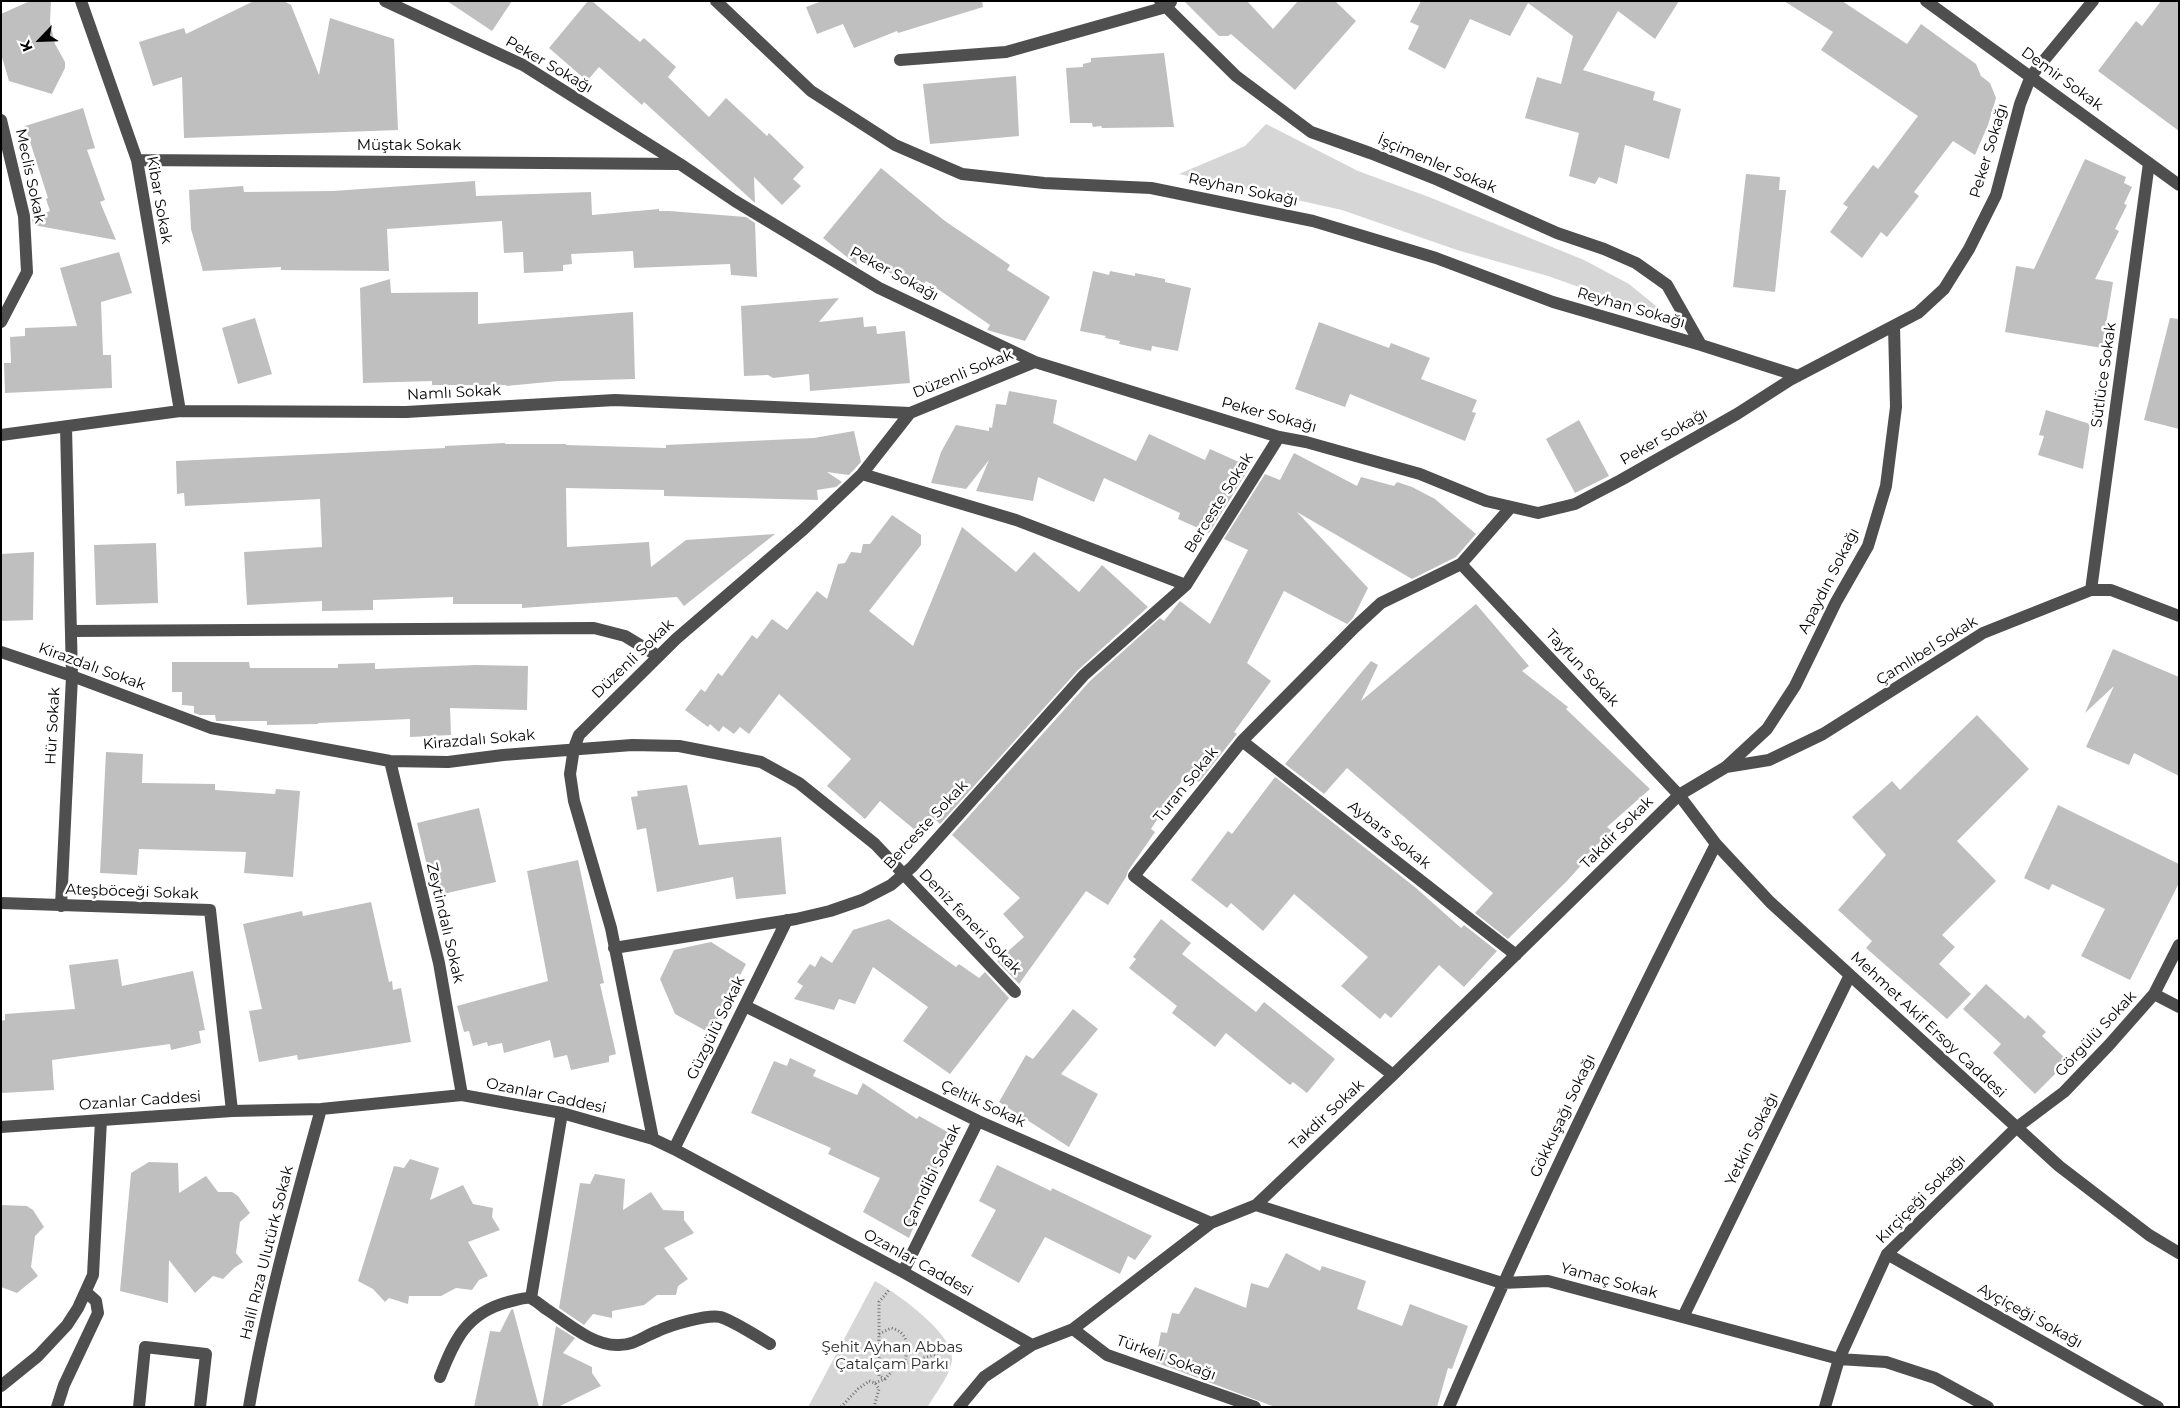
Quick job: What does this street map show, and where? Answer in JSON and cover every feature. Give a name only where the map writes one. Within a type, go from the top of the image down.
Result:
[{"type":"street","name":"Kibar Sokak","points":[[81,1],[137,160],[180,411]]},
{"type":"street","name":"Peker Sokağı","points":[[385,1],[523,65],[735,201],[879,288],[1035,362],[1279,437],[1306,442],[1420,474],[1486,501],[1538,513],[1575,504],[1680,448],[1798,376],[1918,313],[1944,289],[1969,249],[1996,195],[2020,104],[2031,76],[2093,1]]},
{"type":"street","name":"Reyhan Sokağı","points":[[716,1],[811,91],[895,145],[962,174],[1044,183],[1151,188],[1313,221],[1436,258],[1553,302],[1701,345],[1798,376]]},
{"type":"street","name":"Demir Sokak","points":[[1926,1],[2179,185]]},
{"type":"street","name":"İşçimenler Sokak","points":[[1166,3],[1236,76],[1311,132],[1370,153],[1557,233],[1604,249],[1636,263],[1667,285],[1701,345]]},
{"type":"street","points":[[900,60],[1006,52],[1166,3]]},
{"type":"street","name":"Meclis Sokak","points":[[1,120],[24,216],[27,272],[1,322]]},
{"type":"street","name":"Müştak Sokak","points":[[137,160],[680,164]]},
{"type":"street","name":"Sütlüce Sokak","points":[[2091,590],[2149,163]]},
{"type":"street","name":"Apaydın Sokağı","points":[[1679,795],[1726,767],[1767,729],[1790,693],[1836,602],[1868,546],[1886,486],[1896,407],[1894,326]]},
{"type":"street","name":"Düzenli Sokak","points":[[654,1139],[611,928],[574,801],[570,774],[574,748],[579,735],[658,656],[804,529],[862,474],[910,413],[1035,362]]},
{"type":"street","name":"Namlı Sokak","points":[[1,435],[180,411],[406,412],[615,400],[910,413]]},
{"type":"street","name":"Hür Sokak","points":[[61,906],[72,676],[66,427]]},
{"type":"street","name":"Berceste Sokak","points":[[614,948],[787,920],[830,911],[862,900],[891,886],[1084,675],[1186,585],[1279,437]]},
{"type":"street","points":[[862,474],[1016,520],[1186,585]]},
{"type":"street","name":"Turan Sokak","points":[[1393,1074],[1134,876],[1242,741],[1354,627],[1382,603],[1461,564],[1511,507]]},
{"type":"street","name":"Tayfun Sokak","points":[[1461,564],[1679,795]]},
{"type":"street","name":"Çamlıbel Sokak","points":[[1726,767],[1768,760],[1823,734],[1983,633],[2091,590],[2111,590],[2179,616]]},
{"type":"street","points":[[71,631],[594,628],[624,636],[658,656]]},
{"type":"street","name":"Kirazdalı Sokak","points":[[1,652],[72,676],[211,728],[390,761],[448,762],[574,748],[632,745],[679,746],[761,762],[799,783],[875,844],[903,875]]},
{"type":"street","name":"Aybars Sokak","points":[[1242,741],[1516,955]]},
{"type":"street","name":"Zeytindalı Sokak","points":[[390,761],[439,963],[462,1094]]},
{"type":"street","name":"Mehmet Akif Ersoy Caddesi","points":[[1679,795],[1716,844],[1770,902],[2016,1128],[2058,1166],[2149,1235],[2179,1253]]},
{"type":"street","name":"Takdir Sokak","points":[[959,1407],[984,1377],[1032,1345],[1073,1329],[1211,1224],[1256,1205],[1679,795]]},
{"type":"street","name":"Gökkuşağı Sokağı","points":[[1449,1407],[1502,1283],[1620,1035],[1716,844]]},
{"type":"street","name":"Deniz feneri Sokak","points":[[903,875],[1015,992]]},
{"type":"street","name":"Ateşböceği Sokak","points":[[1,904],[210,910],[232,1111]]},
{"type":"street","name":"Güzgülü Sokak","points":[[674,1149],[787,920]]},
{"type":"street","name":"Görgülü Sokak","points":[[2016,1128],[2064,1092],[2109,1046],[2154,994],[2179,946]]},
{"type":"street","name":"Yetkin Sokağı","points":[[1683,1317],[1850,975]]},
{"type":"street","points":[[2154,994],[2179,1007]]},
{"type":"street","name":"Çeltik Sokak","points":[[745,1006],[978,1121],[1211,1224]]},
{"type":"street","name":"Ozanlar Caddesi","points":[[1,1127],[232,1111],[321,1109],[462,1094],[562,1113],[654,1139],[903,1272],[1032,1345]]},
{"type":"street","name":"Halil Rıza Ulutürk Sokak","points":[[249,1407],[267,1315],[321,1109]]},
{"type":"street","points":[[531,1298],[562,1113]]},
{"type":"street","points":[[1,1386],[53,1342],[74,1314],[93,1275],[100,1120]]},
{"type":"street","name":"Çamdibi Sokak","points":[[903,1272],[978,1121]]},
{"type":"street","name":"Kırçiçeği Sokağı","points":[[1825,1407],[1839,1359],[1887,1254],[2016,1128]]},
{"type":"street","name":"Yamaç Sokak","points":[[1256,1205],[1502,1283],[1548,1281],[1839,1359],[1886,1362],[1935,1378],[1988,1407]]},
{"type":"street","name":"Ayçiçeği Sokağı","points":[[1887,1254],[2158,1407]]},
{"type":"street","points":[[57,1407],[64,1385],[98,1313],[96,1301],[86,1292]]},
{"type":"street","points":[[440,1377],[454,1342],[477,1317],[504,1303],[531,1298],[592,1339],[605,1344],[632,1344],[645,1339],[656,1331],[675,1324],[720,1317],[770,1344]]},
{"type":"street","name":"Türkeli Sokağı","points":[[1073,1329],[1107,1355],[1255,1407]]},
{"type":"street","points":[[139,1407],[145,1348],[206,1354],[200,1407]]},
{"type":"path","points":[[875,1383],[879,1376],[879,1302],[903,1272]]},
{"type":"path","points":[[879,1334],[891,1328],[898,1330],[906,1337],[908,1351],[904,1364]]},
{"type":"path","points":[[875,1383],[885,1379],[894,1368],[956,1348]]},
{"type":"path","points":[[879,1376],[885,1379]]},
{"type":"path","points":[[841,1407],[858,1389],[869,1381],[875,1383],[879,1389],[874,1407]]},
{"type":"green space","points":[[1266,124],[1358,171],[1429,197],[1584,260],[1629,284],[1661,310],[1660,316],[1548,276],[1457,250],[1342,210],[1179,174],[1245,146]]},
{"type":"green space","name":"Şehit Ayhan Abbas Çatalçam Parkı","points":[[875,1281],[922,1314],[943,1337],[950,1348],[952,1359],[946,1378],[928,1407],[808,1407]]},
{"type":"building","points":[[30,1],[51,1],[50,22],[55,44],[65,62],[65,68],[52,94],[9,81],[1,54],[1,14]]},
{"type":"building","points":[[254,1],[284,1],[291,5],[319,75],[330,18],[394,39],[398,130],[184,138],[182,77],[153,86],[139,42],[184,28],[186,34]]},
{"type":"building","points":[[447,1],[512,1],[492,31]]},
{"type":"building","points":[[588,1],[592,1],[640,42],[644,38],[676,67],[668,77],[709,117],[726,98],[767,136],[769,133],[804,167],[793,179],[801,186],[782,205],[754,177],[755,203],[644,102],[642,105],[599,67],[587,81],[549,48]]},
{"type":"building","points":[[822,1],[982,1],[983,7],[898,33],[897,31],[854,48],[843,24],[817,34],[806,7]]},
{"type":"building","points":[[1184,1],[1247,1],[1273,29],[1298,1],[1335,1],[1356,21],[1295,90],[1231,34],[1219,36]]},
{"type":"building","points":[[1421,1],[1679,1],[1655,39],[1618,11],[1583,70],[1655,92],[1653,100],[1681,109],[1669,159],[1625,145],[1617,184],[1599,177],[1595,184],[1569,176],[1579,133],[1525,118],[1537,77],[1561,84],[1573,36],[1528,3],[1510,36],[1470,19],[1445,69],[1408,49],[1419,26],[1410,22]]},
{"type":"building","points":[[1784,1],[1842,1],[1907,44],[1921,24],[1976,64],[1981,76],[1990,83],[1996,98],[1988,125],[1975,155],[1953,141],[1914,192],[1919,196],[1887,237],[1881,232],[1862,258],[1830,232],[1848,207],[1843,204],[1873,165],[1878,169],[1918,116],[1821,50],[1833,32]]},
{"type":"building","points":[[2161,1],[2179,1],[2179,131],[2098,71],[2136,21],[2142,26]]},
{"type":"building","points":[[1164,53],[1174,127],[1102,128],[1101,126],[1093,127],[1092,123],[1070,123],[1066,68],[1083,67],[1083,64],[1091,62],[1091,58]]},
{"type":"building","points":[[1016,76],[1019,136],[930,144],[923,84]]},
{"type":"building","points":[[83,108],[95,148],[87,150],[105,200],[100,202],[116,240],[33,225],[32,217],[50,211],[46,199],[48,198],[25,126]]},
{"type":"building","points":[[2085,159],[2126,177],[2124,183],[2132,187],[2124,204],[2127,205],[2115,229],[2119,231],[2095,279],[2113,282],[2102,348],[2005,332],[2016,266],[2034,269]]},
{"type":"building","points":[[881,168],[945,221],[1010,265],[1007,270],[1050,297],[1025,341],[987,330],[990,325],[926,281],[917,294],[855,246],[857,265],[823,238]]},
{"type":"building","points":[[1746,174],[1780,177],[1779,190],[1786,190],[1775,292],[1733,287]]},
{"type":"building","points":[[475,181],[476,196],[591,192],[592,215],[659,209],[659,211],[746,217],[755,223],[757,277],[731,275],[730,264],[634,268],[633,251],[571,254],[572,264],[563,265],[563,271],[524,273],[523,252],[504,253],[502,221],[387,229],[389,271],[281,270],[281,267],[203,271],[191,229],[189,190],[243,186],[244,192],[333,191]]},
{"type":"building","points":[[119,252],[132,293],[101,302],[103,355],[111,355],[112,388],[5,393],[4,363],[11,363],[10,337],[25,336],[25,328],[77,326],[60,268]]},
{"type":"building","points":[[1093,271],[1109,275],[1110,271],[1135,276],[1135,273],[1165,279],[1165,282],[1191,288],[1178,351],[1152,346],[1151,351],[1119,344],[1120,341],[1105,338],[1106,336],[1080,331]]},
{"type":"building","points":[[390,279],[391,293],[478,292],[478,324],[633,312],[635,379],[559,381],[506,386],[432,385],[432,381],[363,383],[360,288]]},
{"type":"building","points":[[839,298],[819,322],[863,317],[864,327],[876,326],[877,334],[905,331],[910,383],[810,391],[809,374],[773,378],[768,375],[744,376],[741,306]]},
{"type":"building","points":[[255,318],[272,374],[238,384],[222,328]]},
{"type":"building","points":[[2170,318],[2179,319],[2179,429],[2144,420]]},
{"type":"building","points":[[1319,322],[1389,348],[1391,343],[1430,358],[1421,379],[1477,400],[1472,412],[1476,413],[1465,441],[1350,394],[1345,407],[1295,389]]},
{"type":"building","points":[[1009,391],[1057,400],[1053,423],[1136,461],[1149,434],[1205,460],[1210,449],[1250,467],[1209,533],[1178,519],[1180,513],[1104,478],[1094,502],[1038,477],[1033,501],[976,491],[989,460],[966,489],[931,483],[941,452],[956,425],[989,431],[989,427],[992,428],[996,404],[1006,405]]},
{"type":"building","points":[[2046,410],[2090,424],[2083,469],[2038,455],[2044,436],[2039,435]]},
{"type":"building","points":[[1579,420],[1609,476],[1575,493],[1546,439]]},
{"type":"building","points":[[854,431],[861,462],[849,475],[827,472],[842,482],[836,487],[817,490],[818,500],[664,496],[664,490],[566,488],[567,547],[649,542],[651,567],[686,540],[775,534],[684,606],[677,597],[522,608],[522,604],[453,604],[453,597],[373,600],[373,610],[322,611],[322,601],[247,605],[244,552],[322,547],[320,499],[185,506],[184,493],[177,494],[176,461],[445,448],[445,446],[505,443],[666,448],[666,445],[814,438]]},
{"type":"building","points":[[1294,453],[1357,486],[1361,477],[1394,486],[1397,482],[1412,487],[1435,499],[1476,534],[1456,557],[1412,579],[1297,512],[1368,588],[1353,618],[1347,624],[1284,591],[1247,663],[1271,681],[1234,732],[1237,734],[1199,782],[1186,774],[1151,829],[1155,832],[1128,871],[1108,905],[1086,891],[1019,984],[997,961],[1024,937],[1003,914],[1020,898],[952,835],[1090,681],[1160,618],[1164,621],[1180,601],[1210,624],[1248,550],[1224,539],[1265,474],[1280,480]]},
{"type":"building","points":[[892,515],[921,535],[921,545],[869,611],[913,646],[962,527],[1016,572],[1034,552],[1079,592],[1102,565],[1148,607],[1078,670],[940,824],[935,819],[921,835],[880,801],[865,819],[827,786],[851,759],[779,694],[749,734],[740,727],[734,734],[723,726],[719,732],[710,724],[708,727],[685,710],[701,689],[705,692],[718,673],[722,676],[752,635],[757,639],[772,619],[787,630],[817,591],[827,599],[838,564],[845,563],[851,552],[861,553],[863,544],[870,544]]},
{"type":"building","points":[[156,543],[158,603],[96,605],[94,545]]},
{"type":"building","points":[[34,552],[33,620],[1,621],[1,554]]},
{"type":"building","points":[[1476,604],[1529,666],[1522,671],[1568,707],[1566,709],[1650,789],[1607,827],[1612,831],[1567,881],[1508,939],[1475,913],[1493,893],[1347,768],[1324,794],[1285,764],[1371,661],[1378,665],[1361,701]]},
{"type":"building","points":[[2113,649],[2179,677],[2179,776],[2134,753],[2129,765],[2086,747],[2114,686],[2085,713]]},
{"type":"building","points":[[172,662],[249,662],[250,668],[338,668],[338,664],[375,663],[375,669],[476,665],[528,666],[527,710],[450,708],[451,735],[410,737],[410,719],[267,725],[267,721],[216,721],[215,715],[200,715],[194,713],[194,706],[182,705],[182,692],[172,692]]},
{"type":"building","points":[[1977,715],[2029,769],[1957,841],[1996,881],[1942,935],[1955,947],[1939,964],[1971,994],[1947,1019],[1866,948],[1872,941],[1838,910],[1886,855],[1852,817],[1892,781],[1900,790]]},
{"type":"building","points":[[106,752],[143,754],[142,783],[215,784],[215,790],[275,794],[276,789],[300,791],[293,877],[244,873],[246,852],[139,849],[137,875],[100,873]]},
{"type":"building","points":[[1275,777],[1416,888],[1461,928],[1464,925],[1497,951],[1464,987],[1439,965],[1391,1018],[1385,1013],[1380,1019],[1341,986],[1368,957],[1294,894],[1263,931],[1231,903],[1227,908],[1191,880],[1228,831],[1232,834]]},
{"type":"building","points":[[687,785],[699,845],[781,837],[786,894],[736,899],[733,877],[657,892],[646,828],[637,830],[631,797],[638,796],[637,791]]},
{"type":"building","points":[[2058,805],[2179,864],[2179,883],[2130,980],[2081,956],[2105,909],[2052,884],[2049,890],[2024,878]]},
{"type":"building","points":[[479,808],[496,882],[434,896],[417,823]]},
{"type":"building","points":[[578,860],[604,983],[600,984],[616,1054],[609,1056],[609,1062],[571,1070],[567,1055],[554,1058],[550,1040],[504,1053],[502,1043],[488,1046],[487,1042],[473,1046],[469,1031],[464,1032],[457,1006],[548,981],[527,871]]},
{"type":"building","points":[[371,902],[389,982],[392,981],[393,990],[401,988],[411,1042],[298,1060],[297,1055],[259,1062],[249,1011],[262,1009],[243,924],[302,911],[303,916]]},
{"type":"building","points":[[889,919],[956,967],[959,964],[979,978],[985,972],[1009,998],[950,1074],[903,1041],[928,1007],[873,967],[855,1004],[839,999],[834,1010],[794,999],[803,986],[797,982],[810,964],[815,967],[821,956],[832,963],[853,930]]},
{"type":"building","points":[[1161,919],[1191,943],[1182,954],[1256,1012],[1264,1002],[1335,1059],[1307,1093],[1293,1082],[1290,1085],[1226,1033],[1215,1047],[1172,1013],[1177,1006],[1129,968],[1136,959],[1133,957]]},
{"type":"building","points":[[711,942],[746,964],[710,1033],[675,1014],[660,979],[674,950]]},
{"type":"building","points":[[118,959],[122,986],[193,971],[205,1030],[199,1031],[201,1043],[171,1050],[170,1044],[52,1060],[54,1090],[2,1093],[1,1021],[5,1020],[5,1014],[75,1009],[69,965]]},
{"type":"building","points":[[1986,984],[2025,1019],[2028,1015],[2046,1032],[2042,1036],[2068,1061],[2035,1094],[1993,1053],[2001,1044],[1963,1009]]},
{"type":"building","points":[[1073,1009],[1098,1029],[1061,1074],[1098,1094],[1069,1147],[999,1102],[1026,1055],[1033,1059]]},
{"type":"building","points":[[790,1058],[816,1070],[813,1076],[857,1095],[863,1083],[917,1119],[919,1116],[953,1135],[928,1186],[930,1187],[909,1238],[863,1212],[880,1178],[828,1154],[831,1148],[751,1113],[774,1061],[787,1066]]},
{"type":"building","points":[[410,1159],[439,1168],[430,1200],[463,1185],[473,1204],[493,1208],[492,1217],[500,1230],[468,1242],[488,1276],[479,1280],[472,1290],[456,1288],[441,1296],[409,1296],[408,1304],[389,1298],[385,1302],[373,1289],[358,1281],[394,1166],[404,1168]]},
{"type":"building","points":[[149,1162],[178,1163],[179,1193],[206,1176],[218,1192],[232,1192],[238,1196],[250,1213],[240,1222],[236,1253],[243,1262],[223,1279],[213,1276],[195,1293],[169,1260],[168,1303],[120,1291],[131,1173]]},
{"type":"building","points":[[997,1165],[1051,1191],[1052,1188],[1152,1236],[1135,1260],[1128,1256],[1120,1274],[1045,1237],[1019,1283],[971,1256],[996,1210],[979,1201]]},
{"type":"building","points":[[595,1174],[625,1179],[623,1210],[651,1192],[663,1210],[684,1211],[684,1220],[694,1233],[664,1248],[688,1279],[678,1286],[676,1295],[657,1295],[644,1305],[612,1311],[612,1318],[593,1314],[584,1325],[559,1308],[580,1183],[590,1184]]},
{"type":"building","points":[[1,1205],[27,1206],[33,1210],[44,1227],[35,1236],[31,1267],[38,1276],[17,1293],[1,1287]]},
{"type":"building","points":[[1286,1253],[1320,1271],[1322,1266],[1366,1281],[1357,1309],[1402,1326],[1410,1304],[1468,1326],[1452,1369],[1448,1368],[1437,1407],[1275,1407],[1155,1362],[1161,1332],[1167,1333],[1172,1313],[1179,1314],[1195,1287],[1246,1308],[1251,1283],[1268,1288]]},
{"type":"building","points":[[513,1309],[539,1407],[474,1407],[490,1331],[500,1332]]},
{"type":"building","points":[[556,1326],[575,1338],[563,1353],[592,1367],[592,1373],[601,1386],[558,1407],[542,1407]]}]
